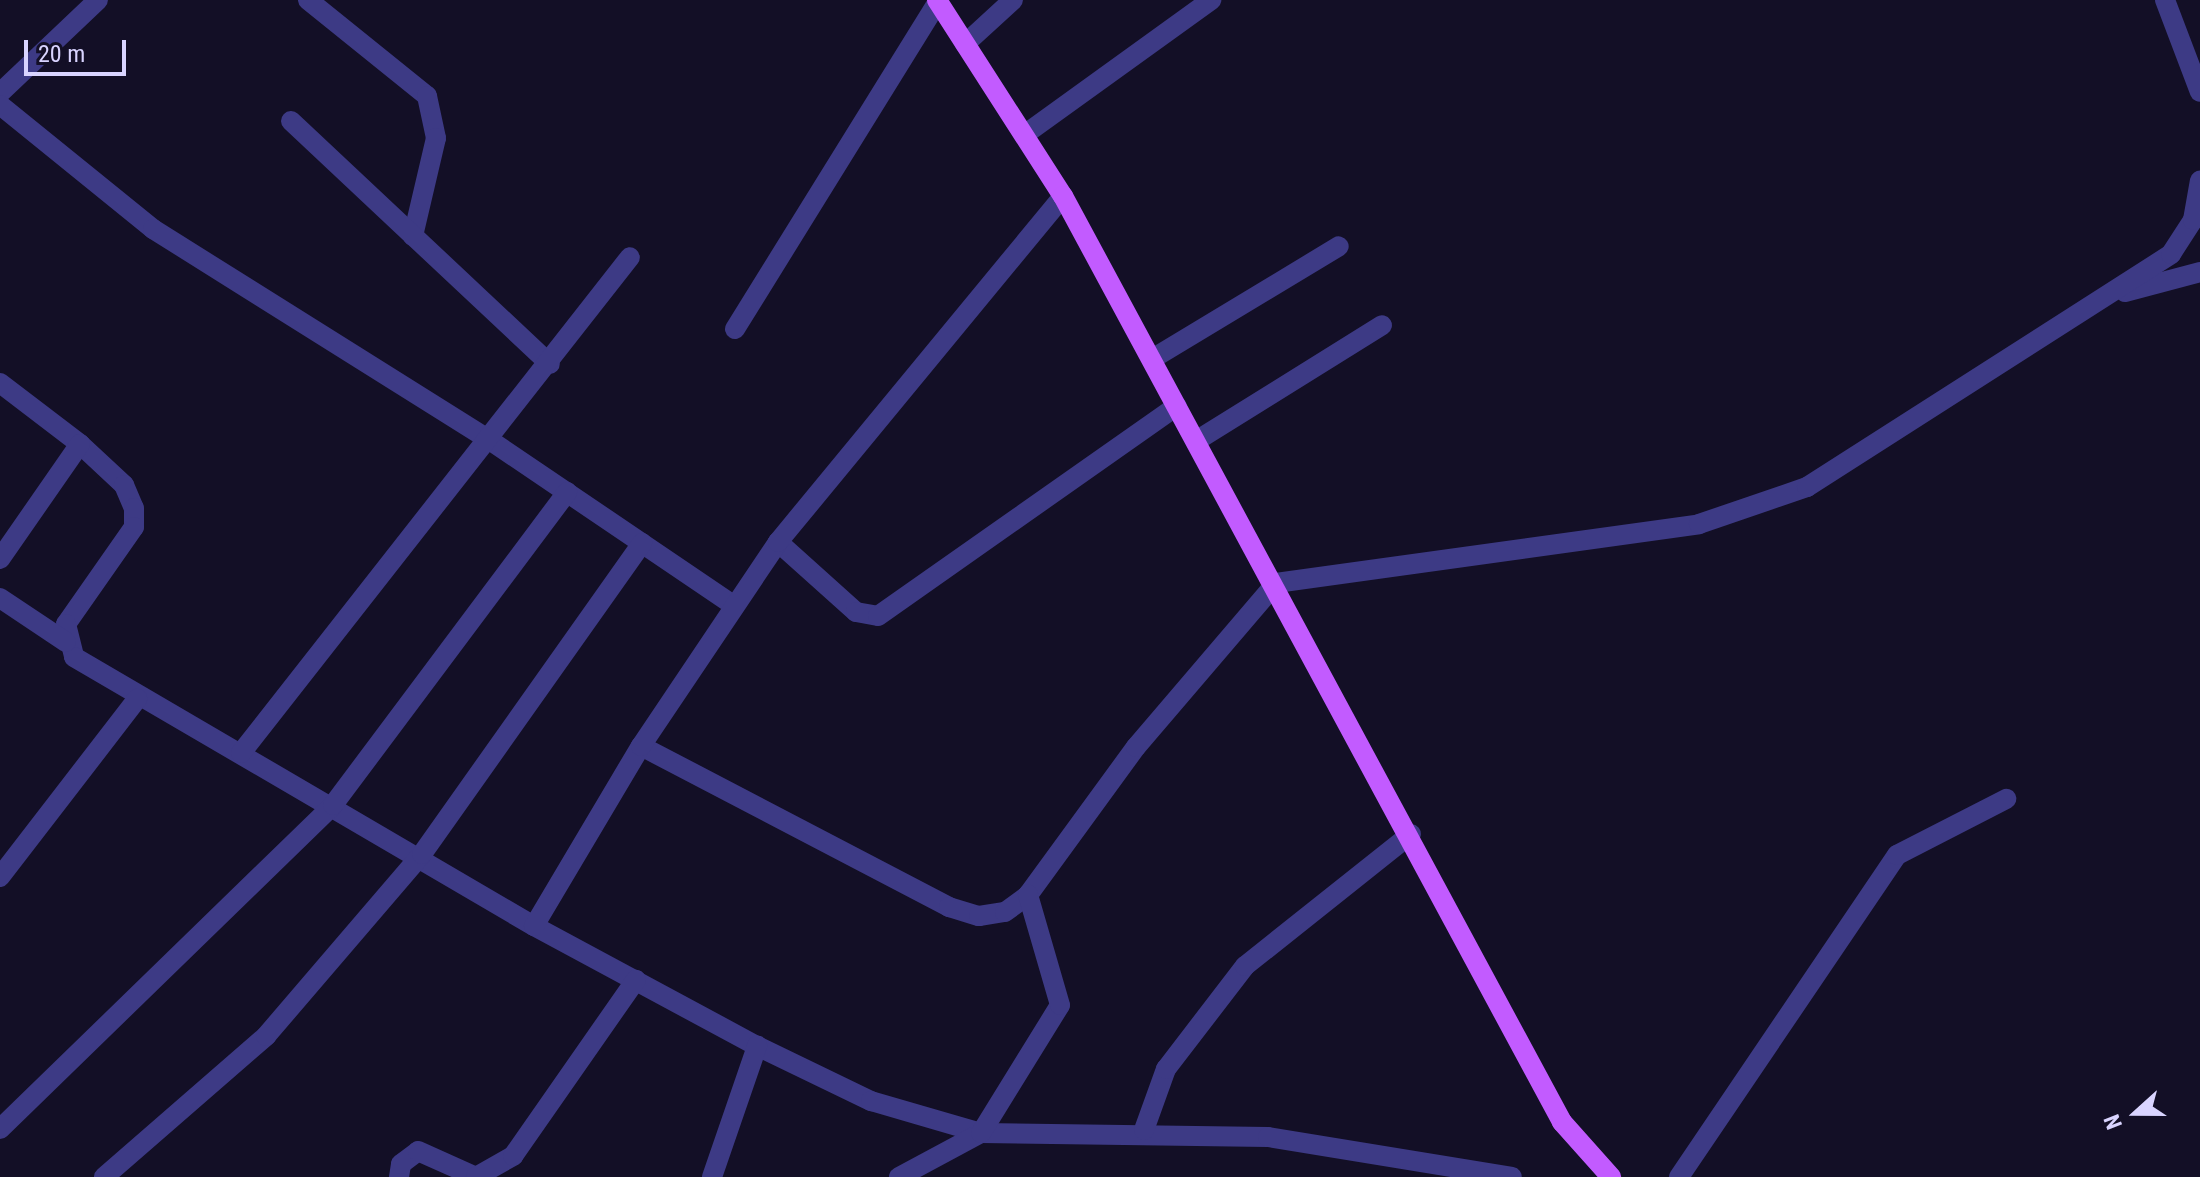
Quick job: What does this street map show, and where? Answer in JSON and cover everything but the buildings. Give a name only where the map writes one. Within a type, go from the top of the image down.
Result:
[{"type":"main road","points":[[938,1],[1063,196],[1276,583],[1562,1122],[1611,1177]]},
{"type":"street","points":[[0,93],[98,0]]},
{"type":"street","points":[[308,0],[427,96],[436,138],[413,236]]},
{"type":"street","points":[[965,44],[1013,0]]},
{"type":"street","points":[[1024,135],[1211,0]]},
{"type":"street","points":[[2165,0],[2200,92]]},
{"type":"street","points":[[735,329],[938,1]]},
{"type":"street","points":[[0,105],[153,229],[491,441],[733,605]]},
{"type":"street","points":[[291,121],[550,364]]},
{"type":"street","points":[[641,746],[949,907],[992,914],[1028,895],[1136,747],[1276,583],[1699,524],[1753,509],[1913,424],[2171,254],[2193,220],[2200,181]]},
{"type":"street","points":[[534,926],[641,746],[778,542],[1063,196]]},
{"type":"street","points":[[1152,359],[1339,246]]},
{"type":"street","points":[[241,753],[491,441],[630,257]]},
{"type":"street","points":[[2109,296],[2200,272]]},
{"type":"street","points":[[1196,441],[1382,325]]},
{"type":"street","points":[[2,389],[80,444],[124,485],[134,527],[66,624],[66,642],[74,657],[137,699],[422,854],[534,926],[757,1046],[871,1101],[981,1133],[1144,1130],[1268,1137],[1512,1177]]},
{"type":"street","points":[[778,542],[856,612],[878,616],[1177,406]]},
{"type":"street","points":[[0,559],[80,444]]},
{"type":"street","points":[[0,1129],[333,805],[567,492]]},
{"type":"street","points":[[104,1177],[266,1036],[422,854],[642,543]]},
{"type":"street","points":[[0,598],[66,642]]},
{"type":"street","points":[[0,877],[137,699]]},
{"type":"street","points":[[1679,1177],[1897,855],[2006,799]]},
{"type":"street","points":[[1144,1130],[1166,1069],[1245,966],[1411,834]]},
{"type":"street","points":[[899,1177],[981,1133],[1060,1005],[1028,895]]},
{"type":"street","points":[[399,1177],[401,1164],[418,1151],[476,1177],[513,1156],[636,980]]},
{"type":"street","points":[[712,1177],[757,1046]]}]
